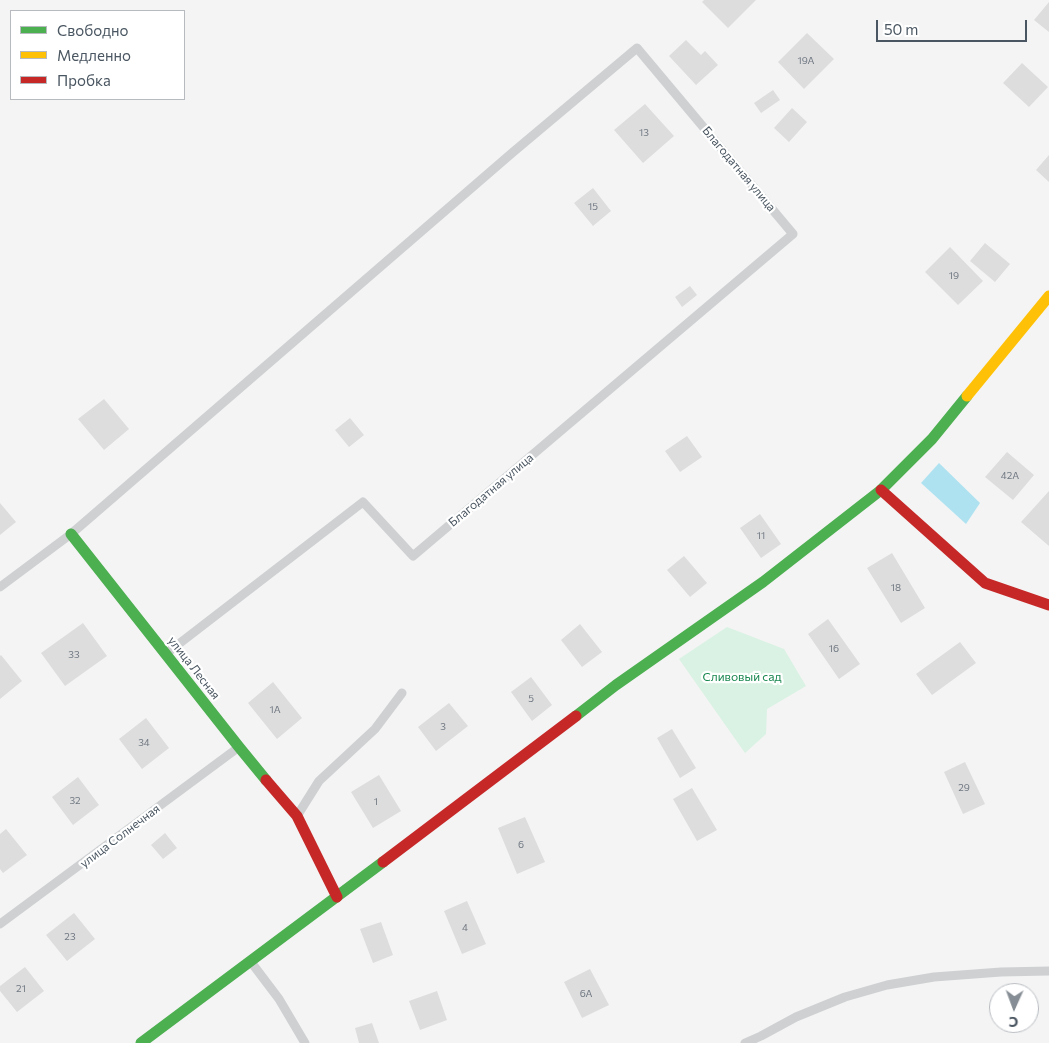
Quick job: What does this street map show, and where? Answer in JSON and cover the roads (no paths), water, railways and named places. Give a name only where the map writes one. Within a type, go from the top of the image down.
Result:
[{"type":"street","points":[[141,1043],[338,898],[616,686],[763,582],[881,490],[932,439],[1049,296]]},
{"type":"street","points":[[881,490],[985,583],[1049,604]]},
{"type":"street","name":"улица Лесная","points":[[71,534],[239,747],[297,816],[338,898]]},
{"type":"lane","name":"Благодатная улица","points":[[71,534],[512,154],[638,48],[793,234],[414,556],[363,502],[166,654]]},
{"type":"lane","points":[[0,587],[71,534]]},
{"type":"lane","points":[[297,816],[318,781],[375,729],[402,693]]},
{"type":"lane","name":"улица Солнечная","points":[[0,924],[239,747]]},
{"type":"lane","points":[[250,962],[280,999],[306,1043]]},
{"type":"lane","points":[[745,1043],[796,1017],[845,997],[887,985],[934,977],[1001,972],[1049,971]]},
{"type":"water","points":[[939,463],[980,503],[966,524],[921,483]]},
{"type":"park label","name":"Сливовый сад","points":[[742,677]]}]
